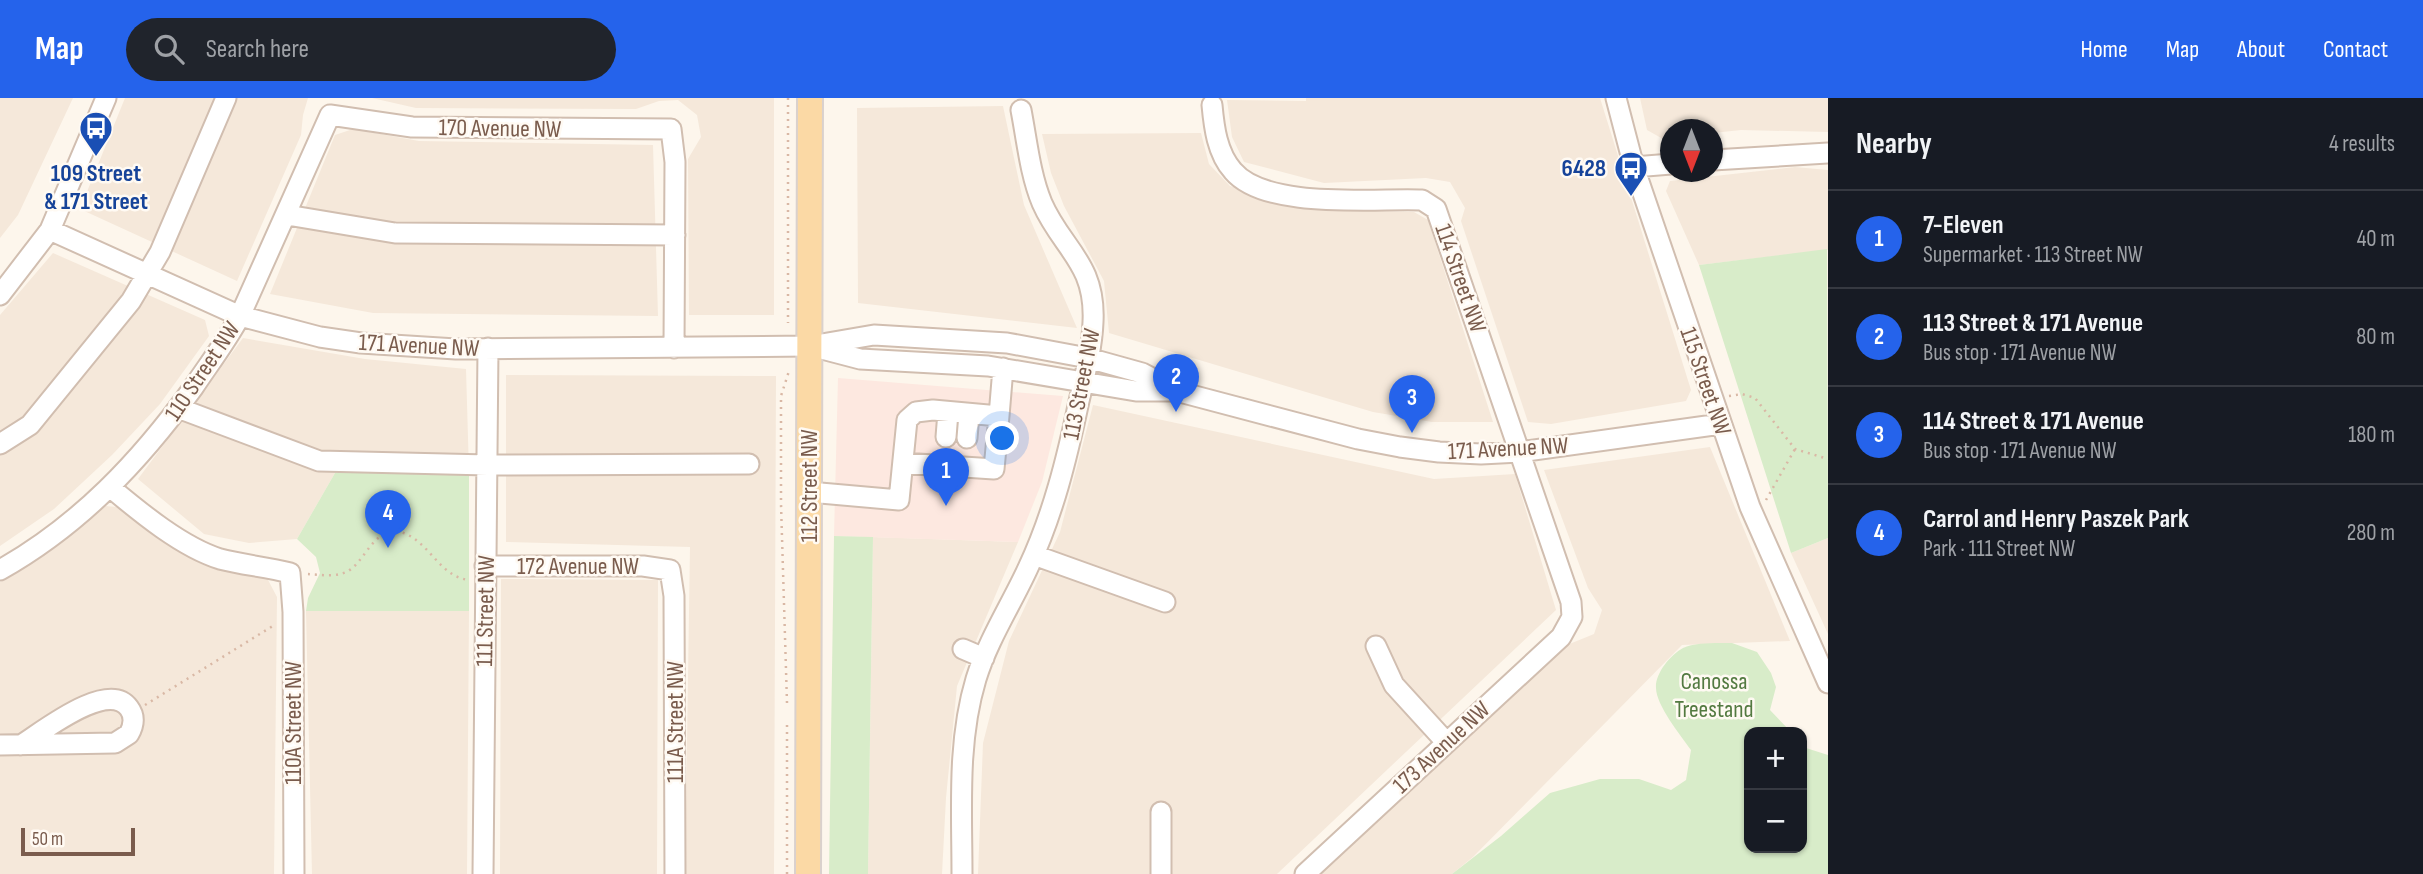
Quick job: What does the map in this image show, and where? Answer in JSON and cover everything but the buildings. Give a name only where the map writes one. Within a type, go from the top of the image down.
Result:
[{"type":"main road","name":"112 Street NW","points":[[808,874],[809,492],[800,347],[810,98]]},
{"type":"street","points":[[0,295],[50,230],[106,98]]},
{"type":"street","points":[[0,444],[30,425],[131,301],[148,275],[226,98]]},
{"type":"street","name":"115 Street NW","points":[[1616,98],[1634,167],[1750,507],[1822,654],[1828,683]]},
{"type":"street","name":"114 Street NW","points":[[1212,105],[1215,131],[1223,156],[1238,177],[1251,185],[1310,199],[1422,200],[1436,209],[1569,594],[1572,617]]},
{"type":"street","name":"113 Street NW","points":[[962,874],[964,733],[972,691],[984,658],[1034,555],[1063,471],[1093,324],[1088,279],[1082,265],[1053,224],[1041,199],[1034,178],[1021,110]]},
{"type":"street","name":"170 Avenue NW","points":[[330,116],[412,127],[671,129],[676,162],[675,235]]},
{"type":"street","name":"110 Street NW","points":[[0,570],[62,528],[111,488],[178,408],[228,338],[240,316],[330,116]]},
{"type":"street","points":[[1723,159],[1828,153]]},
{"type":"street","points":[[1634,167],[1660,164]]},
{"type":"street","points":[[287,215],[395,233],[675,235],[674,348]]},
{"type":"street","name":"171 Avenue NW","points":[[50,230],[240,316],[320,337],[361,343],[424,349],[800,347],[874,335],[1007,343],[1088,358],[1142,373],[1176,391],[1400,447],[1462,454],[1520,452],[1721,424]]},
{"type":"street","name":"171 Avenue NW","points":[[800,347],[860,359],[1003,368],[1136,391],[1176,391]]},
{"type":"street","name":"111 Street NW","points":[[483,874],[488,348]]},
{"type":"street","points":[[903,463],[945,450],[967,452],[994,469],[1003,368]]},
{"type":"street","points":[[178,408],[319,461],[488,465],[749,464]]},
{"type":"street","points":[[809,492],[899,500],[907,420],[915,412],[999,416]]},
{"type":"street","points":[[945,450],[948,412]]},
{"type":"street","points":[[967,452],[969,414]]},
{"type":"street","points":[[111,488],[191,546],[221,559],[290,573]]},
{"type":"street","points":[[1034,555],[1165,602]]},
{"type":"street","name":"172 Avenue NW","points":[[485,566],[643,566],[670,570]]},
{"type":"street","name":"111A Street NW","points":[[670,570],[674,596],[675,874]]},
{"type":"street","name":"110A Street NW","points":[[290,573],[293,612],[293,874]]},
{"type":"street","name":"173 Avenue NW","points":[[1305,874],[1561,637],[1572,617]]},
{"type":"street","points":[[1376,646],[1394,685],[1446,742]]},
{"type":"street","points":[[963,649],[984,658]]},
{"type":"street","points":[[0,745],[21,745],[115,743],[129,734],[133,724],[132,714],[122,701],[116,699],[81,706],[21,745]]},
{"type":"street","points":[[1161,812],[1161,874]]},
{"type":"path","points":[[787,708],[782,396],[787,375],[800,347],[788,316],[788,98]]},
{"type":"path","points":[[1713,400],[1742,394],[1752,396],[1795,449],[1828,459]]},
{"type":"path","points":[[1750,507],[1768,499],[1795,449]]},
{"type":"path","points":[[290,573],[336,575],[351,570],[375,541],[387,532],[401,532],[418,542],[442,567],[460,579],[470,581],[485,566]]},
{"type":"path","points":[[132,714],[293,612]]},
{"type":"path","points":[[786,874],[787,721]]},
{"type":"shaded area","points":[[0,98],[73,98],[18,215],[0,238]]},
{"type":"shaded area","points":[[125,98],[308,98],[301,135],[237,281],[80,209]]},
{"type":"shaded area","points":[[372,98],[774,98],[774,315],[689,315],[688,159],[701,137],[697,115],[678,100],[659,101],[636,109],[416,108]]},
{"type":"shaded area","points":[[1306,98],[1600,98],[1691,390],[1686,401],[1551,424],[1528,422],[1461,221],[1465,208],[1450,182],[1426,178],[1324,183],[1244,162],[1232,137],[1227,100],[1306,101]]},
{"type":"shaded area","points":[[1640,98],[1828,98],[1828,132],[1723,132],[1723,119],[1660,119],[1660,137],[1647,130]]},
{"type":"shaded area","points":[[1003,106],[1024,205],[1077,328],[858,303],[857,108]]},
{"type":"shaded area","points":[[353,129],[419,141],[653,145],[658,316],[373,313],[270,294],[335,135]]},
{"type":"shaded area","points":[[1201,133],[1209,164],[1230,186],[1306,209],[1414,212],[1428,220],[1493,422],[1432,422],[1373,412],[1109,333],[1104,281],[1064,206],[1051,173],[1042,134]]},
{"type":"shaded area","points":[[1795,167],[1828,170],[1828,250],[1699,265],[1666,191],[1670,182],[1723,182],[1723,175]]},
{"type":"shaded area","points":[[53,253],[205,320],[209,336],[160,404],[112,455],[54,509],[0,546],[0,315]]},
{"type":"shaded area","points":[[243,338],[365,359],[466,369],[469,472],[335,473],[297,539],[249,543],[204,534],[138,479]]},
{"type":"shaded area","points":[[506,375],[776,376],[774,874],[685,874],[690,547],[506,542]]},
{"type":"shaded area","points":[[838,378],[1063,396],[1042,482],[1018,542],[834,536]]},
{"type":"shaded area","points":[[1093,405],[1434,479],[1515,474],[1556,610],[1277,874],[978,874],[983,743],[1009,641],[1060,532]]},
{"type":"shaded area","points":[[1710,447],[1790,641],[1682,645],[1473,857],[1452,874],[1320,874],[1567,645],[1594,634],[1602,610],[1588,588],[1544,470]]},
{"type":"shaded area","points":[[105,506],[117,507],[203,565],[267,578],[277,597],[274,874],[0,874],[0,582],[15,574]]},
{"type":"shaded area","points":[[873,537],[1018,542],[957,686],[942,874],[868,874]]},
{"type":"shaded area","points":[[1828,538],[1828,634],[1791,553]]},
{"type":"shaded area","points":[[501,579],[658,580],[657,874],[500,874]]},
{"type":"shaded area","points":[[306,611],[469,611],[467,874],[312,874]]},
{"type":"green space","points":[[1827,249],[1828,538],[1791,553],[1699,265]]},
{"type":"green space","points":[[469,472],[469,611],[306,611],[308,598],[320,573],[316,557],[297,539],[335,473]]},
{"type":"green space","points":[[834,536],[873,537],[868,874],[829,874]]},
{"type":"green space","name":"Canossa Treestand","points":[[1732,643],[1757,652],[1771,673],[1776,687],[1770,710],[1786,727],[1744,727],[1744,853],[1807,853],[1807,748],[1828,755],[1828,874],[1452,874],[1550,793],[1600,779],[1639,779],[1671,790],[1686,780],[1691,750],[1660,703],[1656,683],[1668,660],[1678,651],[1700,644]]},
{"type":"place","name":"109 Street & 171 Street","points":[[96,158]]},
{"type":"place","name":"6428","points":[[1631,198]]},
{"type":"place","name":"113 Street & 171 Avenue","points":[[1176,412]]},
{"type":"place","name":"114 Street & 171 Avenue","points":[[1412,433]]},
{"type":"place","name":"7-Eleven","points":[[946,506]]},
{"type":"place","name":"Carrol and Henry Paszek Park","points":[[388,548]]}]
